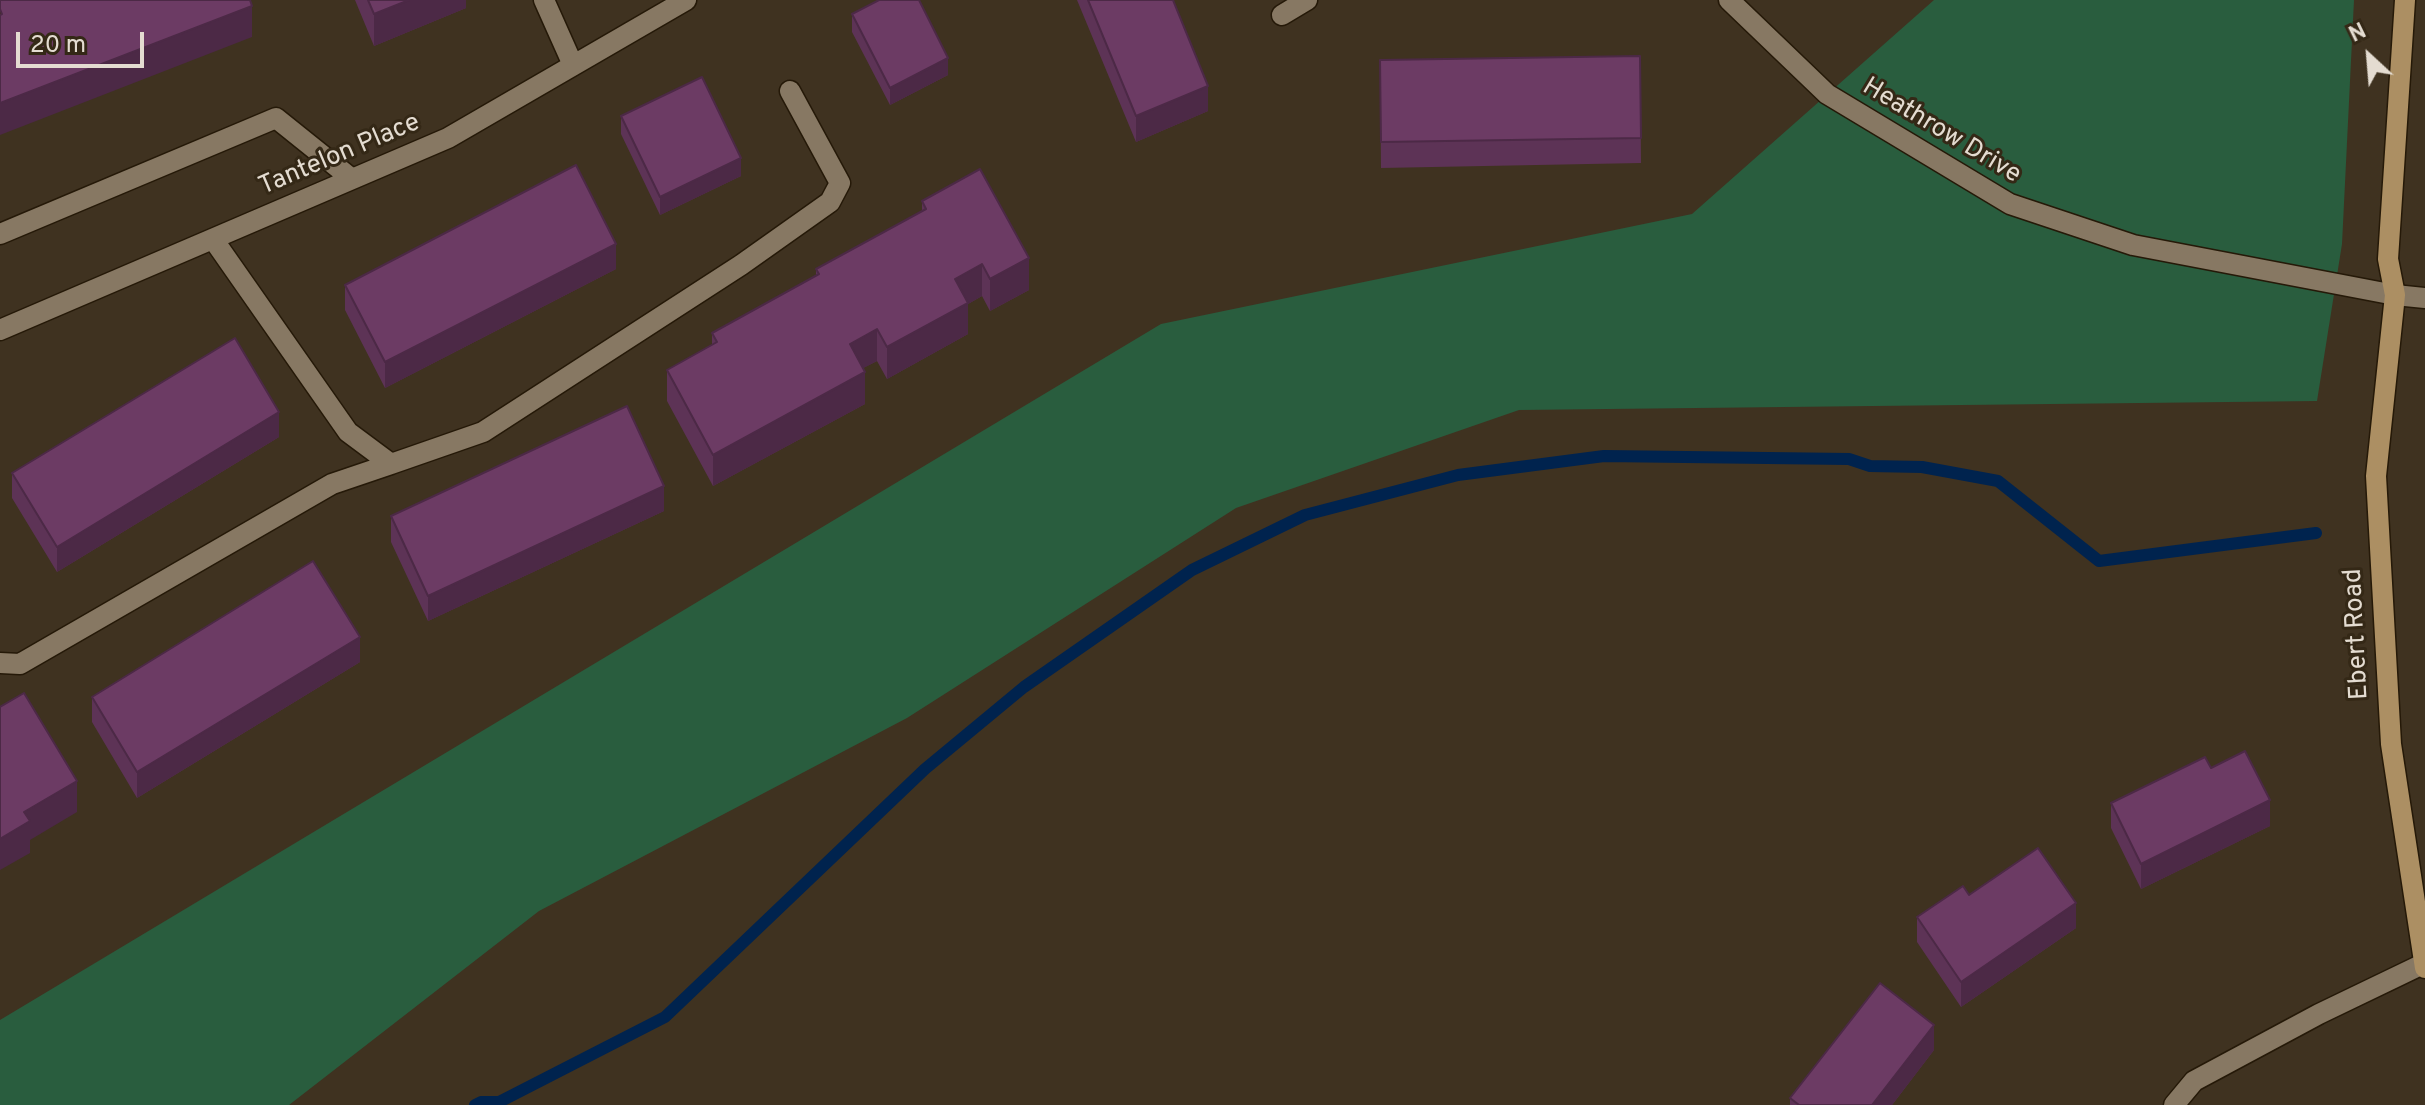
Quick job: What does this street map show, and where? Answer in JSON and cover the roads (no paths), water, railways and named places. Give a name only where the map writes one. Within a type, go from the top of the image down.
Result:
[{"type":"main road","name":"Ebert Road","points":[[2405,0],[2388,259],[2395,295],[2376,476],[2391,744],[2425,965]]},
{"type":"street","points":[[544,0],[573,65]]},
{"type":"street","name":"Tantelon Place","points":[[0,330],[448,138],[686,0]]},
{"type":"street","points":[[1282,15],[1307,0]]},
{"type":"street","name":"Heathrow Drive","points":[[1729,0],[1827,94],[2010,204],[2133,245],[2395,295],[2425,298]]},
{"type":"street","points":[[0,663],[20,664],[332,484],[483,432],[741,265],[830,202],[840,183],[790,91]]},
{"type":"street","points":[[0,234],[276,118],[352,179]]},
{"type":"street","points":[[213,239],[348,432],[391,464]]},
{"type":"street","points":[[2174,1105],[2194,1081],[2319,1014],[2425,965]]},
{"type":"waterway","points":[[475,1105],[499,1102],[665,1017],[925,769],[1024,687],[1192,570],[1305,515],[1458,475],[1604,456],[1849,459],[1870,466],[1922,467],[1998,481],[2099,561],[2316,533]]}]
